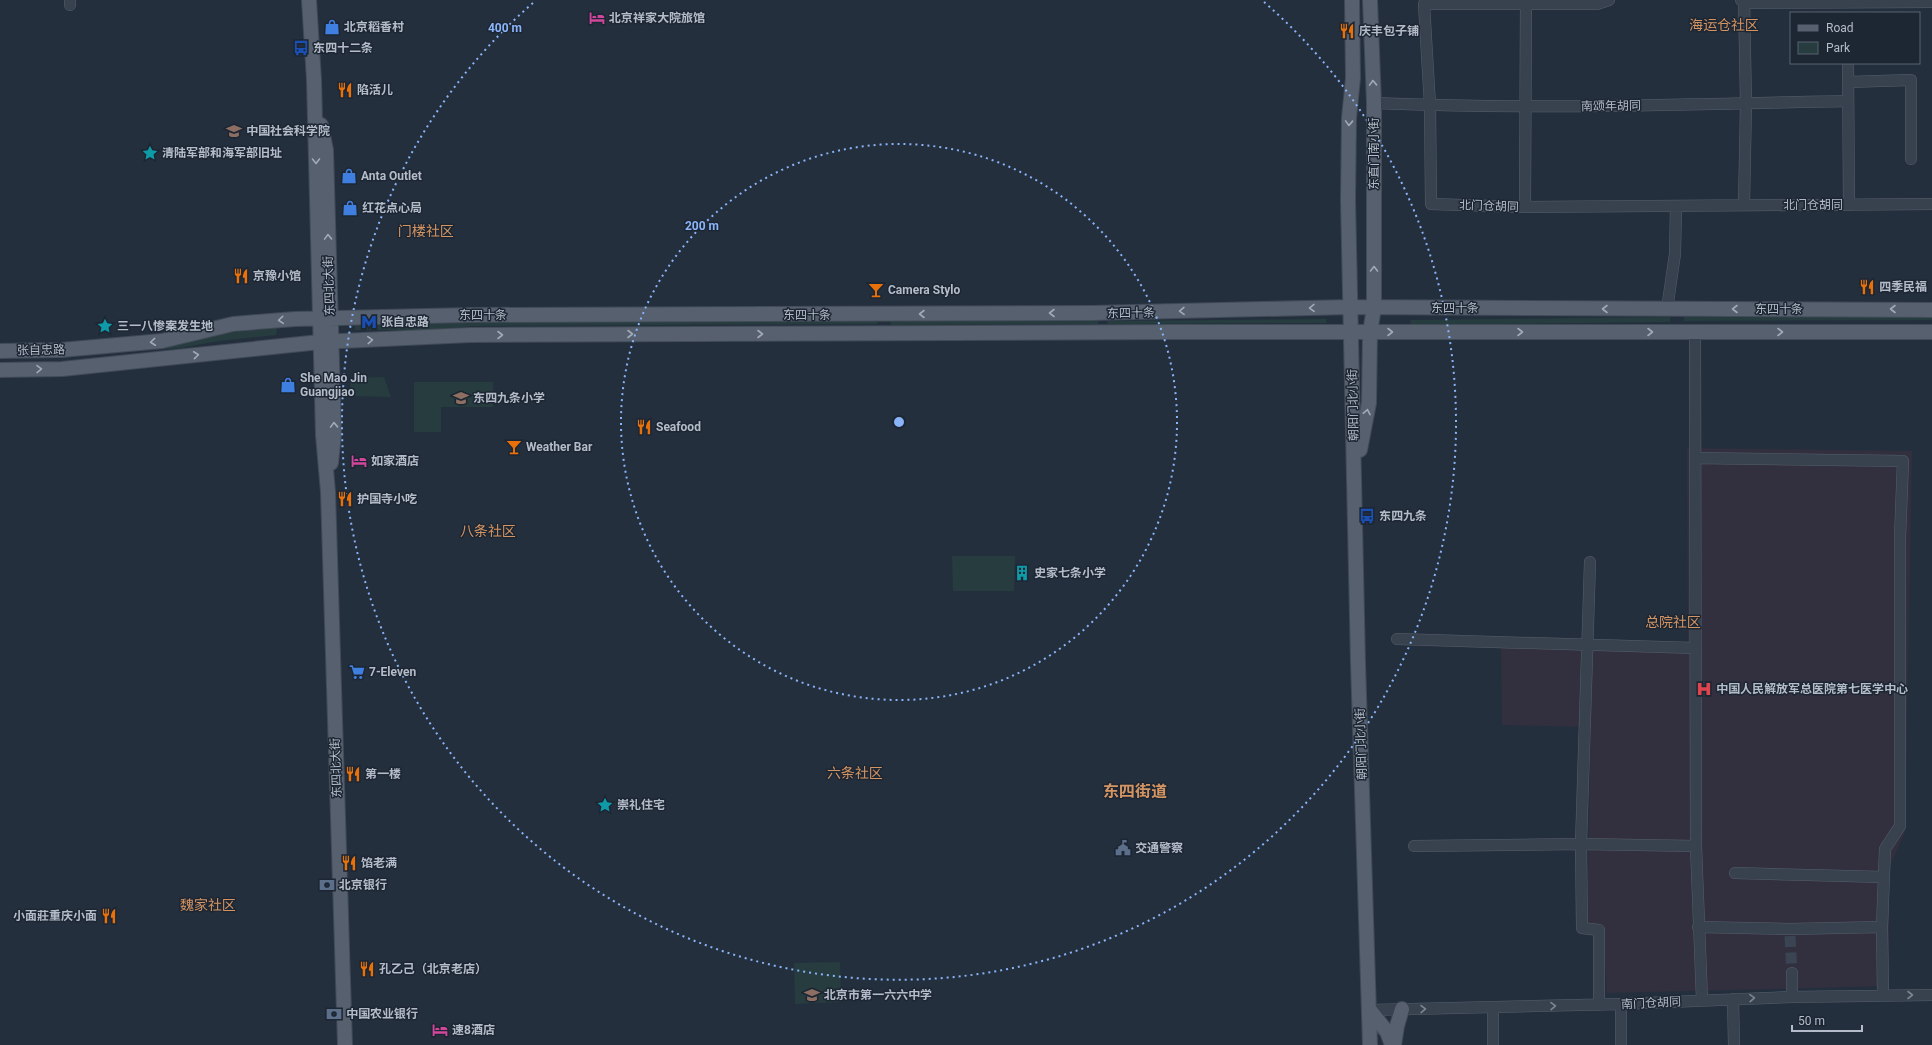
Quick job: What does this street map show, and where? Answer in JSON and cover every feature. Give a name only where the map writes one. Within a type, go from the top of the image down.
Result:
[{"type":"main road","name":"东四北大街","points":[[310,0],[326,342],[323,435],[328,492],[345,1045]]},
{"type":"main road","name":"东直门南小街","points":[[1351,332],[1348,200],[1349,118],[1354,78],[1352,0]]},
{"type":"main road","name":"东直门南小街","points":[[1370,0],[1374,103],[1374,308],[1370,332]]},
{"type":"main road","name":"东四十条","points":[[325,318],[470,315],[1097,313],[1351,307],[1932,310]]},
{"type":"main road","name":"张自忠路","points":[[0,351],[61,350],[162,341],[233,324],[295,318],[325,318]]},
{"type":"main road","name":"朝阳门北小街","points":[[1351,332],[1358,663],[1370,1045]]},
{"type":"main road","name":"朝阳门北小街","points":[[1354,478],[1369,403],[1370,332]]},
{"type":"main road","name":"东四十条","points":[[326,342],[470,335],[1932,332]]},
{"type":"main road","name":"张自忠路","points":[[0,370],[62,369],[326,342]]},
{"type":"main road","points":[[1393,1045],[1402,1009]]},
{"type":"main road","points":[[1370,1010],[1387,1032],[1393,1045]]},
{"type":"street","name":"北门仓胡同","points":[[1609,0],[1597,4],[1526,1],[1424,4],[1430,105],[1431,204],[1525,207],[1932,204]]},
{"type":"street","points":[[1525,207],[1526,1]]},
{"type":"street","points":[[1744,205],[1746,103],[1743,1],[1850,8],[1932,2]]},
{"type":"street","points":[[1848,64],[1849,205]]},
{"type":"street","points":[[1848,82],[1911,80],[1911,160]]},
{"type":"street","name":"南颂年胡同","points":[[1374,103],[1525,106],[1848,101]]},
{"type":"street","points":[[1667,309],[1675,254],[1676,206]]},
{"type":"street","points":[[1695,333],[1696,846],[1702,1000]]},
{"type":"street","points":[[1695,458],[1903,461],[1900,538],[1900,826],[1885,849],[1882,928],[1883,995]]},
{"type":"street","points":[[1590,562],[1582,844],[1582,928],[1599,930],[1599,1005]]},
{"type":"street","points":[[1397,639],[1695,648]]},
{"type":"street","points":[[1414,846],[1582,844],[1696,846]]},
{"type":"street","points":[[1735,873],[1884,877]]},
{"type":"street","points":[[1698,927],[1790,933],[1882,928]]},
{"type":"street","points":[[1792,973],[1792,997]]},
{"type":"street","name":"南门仓胡同","points":[[1370,1010],[1599,1005],[1792,997],[1932,995]]},
{"type":"street","points":[[1733,999],[1734,1045]]},
{"type":"street","points":[[1621,1004],[1621,1045]]},
{"type":"street","points":[[1493,1007],[1493,1045]]},
{"type":"shaded area","name":"中国人民解放军总医院第七医学中心","points":[[1687,448],[1912,451],[1905,832],[1889,868],[1889,986],[1607,993],[1603,928],[1587,924],[1591,727],[1502,725],[1501,647],[1688,653]]},
{"type":"green space","points":[[1932,316],[1932,320],[1684,321],[1684,317]]},
{"type":"green space","points":[[1670,317],[1670,322],[1410,325],[1411,320]]},
{"type":"green space","points":[[1326,319],[1326,323],[1108,324],[1107,321]]},
{"type":"green space","points":[[876,320],[878,324],[474,326],[428,330],[355,330],[355,326],[487,321]]},
{"type":"green space","points":[[890,320],[1099,320],[1098,324],[891,325]]},
{"type":"green space","points":[[276,328],[276,335],[219,341],[180,348],[101,354],[102,351],[225,333]]},
{"type":"green space","points":[[384,377],[391,397],[351,396],[350,378]]},
{"type":"green space","points":[[414,382],[493,382],[493,407],[441,407],[441,432],[414,432]]},
{"type":"green space","points":[[952,556],[1015,556],[1014,591],[953,591]]},
{"type":"green space","points":[[840,962],[841,1002],[795,1004],[794,963]]},
{"type":"tunnel","points":[[1790,936],[1792,973]]},
{"type":"place","name":"北京祥家大院旅馆","points":[[597,18]]},
{"type":"place","name":"北京稻香村","points":[[332,27]]},
{"type":"place","name":"庆丰包子铺","points":[[1347,31]]},
{"type":"place","name":"东四十二条","points":[[301,48]]},
{"type":"place","name":"陷活儿","points":[[345,90]]},
{"type":"place","name":"中国社会科学院","points":[[234,131]]},
{"type":"place","name":"清陆军部和海军部旧址","points":[[150,153]]},
{"type":"place","name":"Anta Outlet","points":[[349,176]]},
{"type":"place","name":"红花点心局","points":[[350,208]]},
{"type":"place","name":"京豫小馆","points":[[241,276]]},
{"type":"place","name":"四季民福","points":[[1867,287]]},
{"type":"place","name":"Camera Stylo","points":[[876,290]]},
{"type":"place","name":"张自忠路","points":[[369,322]]},
{"type":"place","name":"三一八惨案发生地","points":[[105,326]]},
{"type":"place","name":"She Mao Jin Guangjiao","points":[[288,385]]},
{"type":"place","name":"东四九条小学","points":[[461,398]]},
{"type":"place","name":"Seafood","points":[[644,427]]},
{"type":"place","name":"Weather Bar","points":[[514,447]]},
{"type":"place","name":"如家酒店","points":[[359,461]]},
{"type":"place","name":"护国寺小吃","points":[[345,499]]},
{"type":"place","name":"东四九条","points":[[1367,516]]},
{"type":"place","name":"史家七条小学","points":[[1022,573]]},
{"type":"place","name":"7-Eleven","points":[[357,672]]},
{"type":"place","name":"中国人民解放军总医院第七医学中心","points":[[1704,689]]},
{"type":"place","name":"第一楼","points":[[353,774]]},
{"type":"place","name":"崇礼住宅","points":[[605,805]]},
{"type":"place","name":"交通警察","points":[[1123,848]]},
{"type":"place","name":"馅老满","points":[[349,863]]},
{"type":"place","name":"北京银行","points":[[327,885]]},
{"type":"place","name":"小面莊重庆小面","points":[[109,916]]},
{"type":"place","name":"孔乙己（北京老店）","points":[[367,969]]},
{"type":"place","name":"北京市第一六六中学","points":[[812,995]]},
{"type":"place","name":"中国农业银行","points":[[334,1014]]},
{"type":"place","name":"速8酒店","points":[[440,1030]]},
{"type":"district","name":"海运仓社区","points":[[1724,25]]},
{"type":"district","name":"门楼社区","points":[[426,231]]},
{"type":"district","name":"八条社区","points":[[488,531]]},
{"type":"district","name":"总院社区","points":[[1673,622]]},
{"type":"district","name":"六条社区","points":[[855,773]]},
{"type":"district","name":"东四街道","points":[[1135,791]]},
{"type":"district","name":"魏家社区","points":[[208,905]]}]
